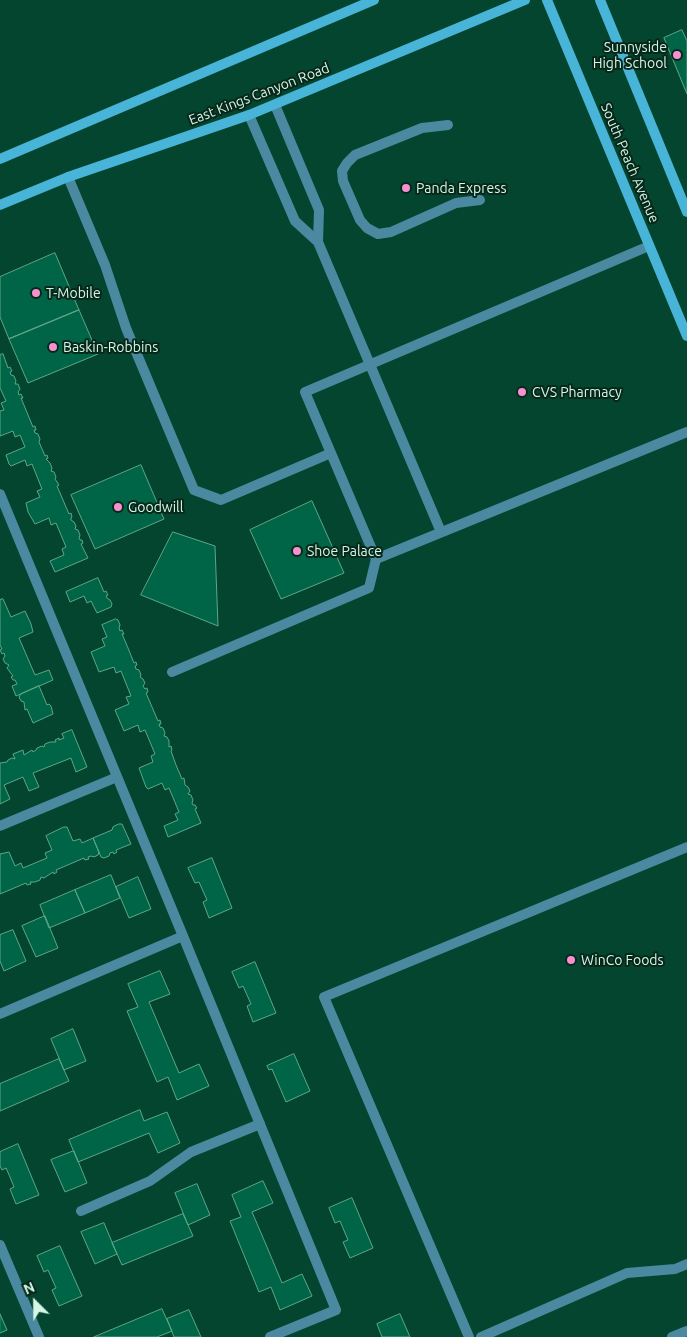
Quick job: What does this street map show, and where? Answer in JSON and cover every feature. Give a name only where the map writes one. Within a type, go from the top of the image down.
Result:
[{"type":"main road","points":[[0,159],[374,0]]},
{"type":"main road","name":"East Kings Canyon Road","points":[[0,205],[68,178],[275,105],[525,0]]},
{"type":"main road","name":"South Peach Avenue","points":[[547,0],[687,336]]},
{"type":"main road","points":[[600,0],[687,212]]},
{"type":"street","points":[[275,105],[319,210],[318,242]]},
{"type":"street","points":[[249,115],[296,221],[318,242],[441,532]]},
{"type":"street","points":[[448,125],[422,128],[355,155],[342,171],[343,181],[360,220],[367,228],[378,234],[391,232],[456,203],[480,200]]},
{"type":"street","points":[[68,178],[106,265],[126,328],[194,490],[221,500],[331,453]]},
{"type":"street","points":[[172,672],[368,588],[376,558],[305,392],[649,246]]},
{"type":"street","points":[[376,558],[687,432]]},
{"type":"street","points":[[0,494],[336,1310],[270,1337]]},
{"type":"street","points":[[0,826],[117,777]]},
{"type":"street","points":[[469,1337],[324,997],[687,847]]},
{"type":"street","points":[[0,1014],[183,936]]},
{"type":"street","points":[[81,1211],[150,1181],[192,1152],[260,1124]]},
{"type":"street","points":[[0,1245],[39,1337]]},
{"type":"street","points":[[481,1337],[627,1273],[675,1269],[687,1264]]},
{"type":"street","points":[[672,1337],[687,1331]]},
{"type":"building","points":[[682,30],[687,41],[687,94],[664,38]]},
{"type":"building","name":"T-Mobile","points":[[55,253],[79,310],[9,339],[0,317],[0,277]]},
{"type":"building","name":"Baskin-Robbins","points":[[79,310],[98,354],[28,383],[9,339]]},
{"type":"building","points":[[3,354],[8,368],[10,367],[12,371],[10,372],[11,375],[14,376],[16,381],[15,384],[18,384],[20,389],[19,395],[21,394],[23,398],[21,398],[33,427],[35,426],[35,433],[38,434],[45,456],[47,455],[48,458],[46,459],[50,463],[51,471],[54,472],[55,479],[59,485],[57,486],[69,514],[71,513],[71,520],[76,526],[75,529],[78,530],[79,538],[83,543],[81,544],[88,558],[55,572],[50,561],[64,555],[62,549],[66,547],[56,523],[51,525],[49,518],[35,524],[28,512],[26,503],[40,497],[37,491],[42,489],[32,464],[27,466],[25,460],[11,466],[9,464],[6,455],[25,447],[20,435],[15,437],[13,431],[0,436],[0,411],[4,410],[1,403],[6,401],[0,388],[0,355]]},
{"type":"building","name":"Goodwill","points":[[141,465],[164,519],[95,549],[71,495]]},
{"type":"building","name":"Shoe Palace","points":[[312,501],[344,573],[281,599],[250,530]]},
{"type":"building","points":[[173,532],[215,546],[218,626],[141,595]]},
{"type":"building","points":[[98,578],[104,592],[106,591],[108,595],[106,596],[112,604],[111,607],[97,613],[91,601],[87,603],[84,596],[70,602],[66,592]]},
{"type":"building","points":[[3,599],[11,617],[25,611],[31,624],[33,632],[19,638],[35,675],[49,670],[53,680],[16,696],[12,686],[17,684],[7,668],[9,665],[3,659],[4,653],[2,654],[0,650],[2,649],[0,645],[0,600]]},
{"type":"building","points":[[116,619],[120,625],[120,631],[122,630],[124,634],[122,634],[134,663],[136,662],[136,669],[139,670],[140,677],[145,683],[143,686],[145,689],[147,688],[148,692],[146,693],[158,721],[160,720],[160,727],[163,728],[164,736],[169,741],[169,747],[171,746],[171,751],[182,779],[184,778],[185,785],[190,791],[188,794],[191,795],[192,803],[197,808],[195,809],[201,823],[168,837],[164,826],[178,820],[175,814],[179,812],[169,788],[165,790],[162,783],[148,789],[146,787],[139,768],[153,762],[151,756],[155,754],[145,730],[140,732],[138,725],[124,731],[115,710],[129,704],[126,697],[131,696],[121,671],[116,673],[114,667],[99,672],[91,652],[105,646],[102,639],[107,637],[102,625]]},
{"type":"building","points":[[39,686],[47,705],[51,706],[53,714],[33,723],[27,709],[25,710],[24,702],[19,697],[21,694]]},
{"type":"building","points":[[72,730],[87,767],[76,772],[71,758],[33,773],[39,787],[29,791],[23,777],[4,785],[10,799],[0,804],[0,763],[7,762],[12,758],[15,759],[13,754],[23,750],[24,755],[42,746],[44,747],[45,744],[56,742],[55,740],[59,738],[59,740],[64,738],[62,734]]},
{"type":"building","points":[[122,824],[131,844],[116,850],[117,852],[114,854],[113,852],[109,856],[101,857],[93,838],[112,830],[113,827]]},
{"type":"building","points":[[67,827],[73,841],[80,839],[82,843],[93,838],[99,852],[98,855],[88,857],[89,859],[85,860],[84,858],[56,870],[57,872],[54,874],[53,872],[44,878],[41,877],[40,880],[30,882],[31,884],[27,885],[26,883],[0,894],[0,854],[9,852],[15,866],[21,863],[23,868],[47,858],[45,853],[52,850],[46,836]]},
{"type":"building","points":[[212,858],[232,908],[209,918],[203,902],[207,900],[199,882],[195,883],[188,868]]},
{"type":"building","points":[[111,875],[120,898],[85,913],[75,890]]},
{"type":"building","points":[[138,877],[151,909],[129,918],[116,887]]},
{"type":"building","points":[[75,890],[85,913],[49,928],[40,905]]},
{"type":"building","points":[[45,916],[58,948],[36,957],[22,926]]},
{"type":"building","points":[[13,930],[26,961],[4,971],[0,961],[0,935]]},
{"type":"building","points":[[255,962],[276,1013],[253,1022],[247,1006],[251,1004],[243,986],[239,988],[232,972]]},
{"type":"building","points":[[160,971],[170,994],[149,1002],[179,1073],[199,1064],[209,1086],[177,1100],[168,1077],[157,1082],[127,1011],[138,1007],[128,984]]},
{"type":"building","points":[[73,1029],[86,1061],[64,1070],[51,1039]]},
{"type":"building","points":[[294,1054],[310,1091],[286,1102],[272,1069],[269,1070],[267,1066]]},
{"type":"building","points":[[59,1059],[69,1081],[0,1111],[0,1084]]},
{"type":"building","points":[[140,1110],[144,1121],[167,1112],[180,1143],[158,1153],[149,1133],[78,1162],[69,1140]]},
{"type":"building","points":[[18,1144],[39,1195],[16,1204],[10,1189],[14,1187],[10,1177],[6,1168],[2,1170],[0,1166],[0,1152]]},
{"type":"building","points":[[74,1151],[87,1183],[65,1192],[51,1160]]},
{"type":"building","points":[[263,1181],[273,1203],[252,1212],[282,1283],[302,1274],[312,1296],[280,1310],[271,1287],[259,1292],[230,1221],[241,1217],[232,1195]]},
{"type":"building","points":[[197,1184],[210,1215],[188,1225],[175,1193]]},
{"type":"building","points":[[352,1198],[373,1248],[350,1258],[343,1242],[348,1240],[340,1221],[335,1223],[329,1208]]},
{"type":"building","points":[[183,1214],[193,1236],[122,1265],[112,1243]]},
{"type":"building","points":[[104,1223],[117,1254],[95,1264],[81,1232]]},
{"type":"building","points":[[60,1246],[82,1296],[59,1306],[52,1290],[56,1288],[48,1270],[44,1272],[37,1256]]},
{"type":"building","points":[[162,1309],[172,1331],[157,1337],[94,1337]]},
{"type":"building","points":[[189,1310],[201,1337],[174,1337],[167,1319]]},
{"type":"building","points":[[0,1314],[7,1330],[0,1333]]},
{"type":"building","points":[[400,1314],[410,1337],[382,1337],[377,1324]]},
{"type":"place","name":"Sunnyside High School","points":[[677,55]]},
{"type":"place","name":"Panda Express","points":[[406,188]]},
{"type":"place","name":"T-Mobile","points":[[36,293]]},
{"type":"place","name":"Baskin-Robbins","points":[[53,347]]},
{"type":"place","name":"CVS Pharmacy","points":[[522,392]]},
{"type":"place","name":"Goodwill","points":[[118,507]]},
{"type":"place","name":"Shoe Palace","points":[[297,551]]},
{"type":"place","name":"WinCo Foods","points":[[571,960]]}]
